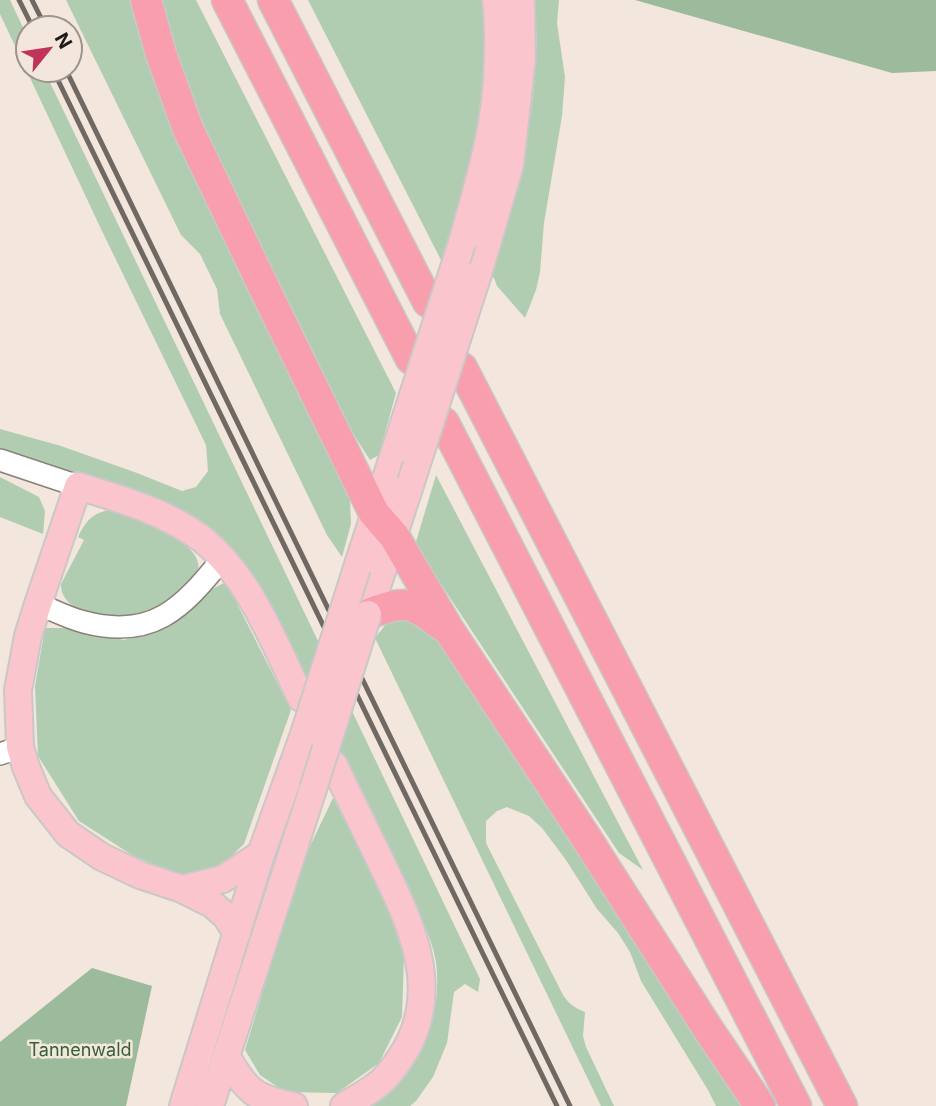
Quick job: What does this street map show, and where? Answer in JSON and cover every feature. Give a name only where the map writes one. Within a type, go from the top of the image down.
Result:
[{"type":"highway","points":[[146,0],[161,54],[188,129],[374,513],[394,536],[449,630],[760,1106]]},
{"type":"highway","points":[[226,0],[411,359]]},
{"type":"highway","points":[[273,0],[428,302]]},
{"type":"highway","points":[[462,368],[842,1106]]},
{"type":"highway","points":[[444,423],[796,1106]]},
{"type":"highway","points":[[381,602],[420,608],[449,630]]},
{"type":"main road","points":[[183,1106],[261,854],[296,756],[462,243],[492,122],[498,34],[496,0]]},
{"type":"main road","points":[[210,1106],[313,789],[381,602],[394,536],[510,165],[522,59],[520,0]]},
{"type":"main road","points":[[237,934],[226,916],[212,904],[102,857],[68,834],[38,796],[26,767],[10,750],[28,636],[78,486],[154,512],[202,540],[222,559],[254,602],[301,698]]},
{"type":"main road","points":[[334,765],[399,900],[413,937],[422,982],[420,1017],[399,1061],[383,1080],[344,1106]]},
{"type":"main road","points":[[182,889],[223,879],[261,854]]},
{"type":"main road","points":[[226,1056],[243,1083],[255,1095],[294,1106]]},
{"type":"street","points":[[0,460],[78,486]]},
{"type":"street","points":[[38,604],[82,622],[112,628],[145,625],[182,604],[222,559]]},
{"type":"green space","points":[[0,0],[10,0],[17,14],[14,14],[14,44],[0,14]]},
{"type":"green space","points":[[66,0],[130,0],[140,39],[156,82],[343,477],[350,500],[351,524],[342,557],[327,535],[220,314],[217,289],[200,254],[181,235],[84,37],[84,14],[73,14]]},
{"type":"green space","points":[[162,0],[196,0],[396,393],[379,455],[370,460],[354,435],[205,132],[174,51]]},
{"type":"green space","points":[[308,0],[482,0],[484,67],[476,132],[461,196],[441,260]]},
{"type":"green space","points":[[535,0],[559,0],[557,23],[565,77],[562,116],[544,223],[540,272],[525,318],[490,276],[511,208],[532,106]]},
{"type":"green space","points":[[635,0],[936,0],[936,71],[892,73]]},
{"type":"green space","points":[[33,84],[51,84],[319,643],[306,681],[279,625],[152,498],[0,448],[0,429],[61,446],[182,491],[196,487],[208,471],[206,445]]},
{"type":"green space","points":[[436,475],[643,870],[619,853],[415,545]]},
{"type":"green space","points":[[0,477],[39,497],[45,511],[43,534],[0,517]]},
{"type":"green space","points":[[110,510],[149,524],[179,540],[191,550],[197,560],[198,571],[181,593],[160,610],[147,616],[102,618],[79,610],[64,597],[61,584],[84,540],[78,537],[81,531],[94,516]]},
{"type":"green space","points":[[226,582],[291,710],[244,844],[220,867],[181,876],[132,855],[79,821],[38,756],[35,686],[45,628],[64,628],[124,640],[173,623],[210,590]]},
{"type":"green space","points":[[396,618],[420,623],[438,641],[457,667],[511,746],[743,1106],[716,1106],[641,981],[630,952],[618,933],[597,909],[542,828],[529,816],[507,807],[497,811],[486,821],[486,843],[563,995],[572,1005],[585,1012],[583,1036],[586,1047],[614,1106],[601,1106],[375,638],[387,623]]},
{"type":"green space","points":[[351,709],[480,979],[478,992],[465,984],[454,992],[447,1043],[433,1077],[410,1106],[372,1106],[389,1094],[403,1079],[425,1044],[436,1003],[436,962],[422,919],[338,748]]},
{"type":"green space","points":[[333,798],[383,894],[404,957],[402,1017],[379,1063],[337,1093],[285,1092],[260,1075],[245,1050],[302,863]]},
{"type":"green space","name":"Tannenwald","points":[[92,968],[152,986],[126,1106],[0,1106],[0,1042]]},
{"type":"railway","points":[[19,0],[26,14]]},
{"type":"railway","points":[[32,0],[39,14]]},
{"type":"railway","points":[[60,84],[557,1106]]},
{"type":"railway","points":[[73,84],[570,1106]]}]
